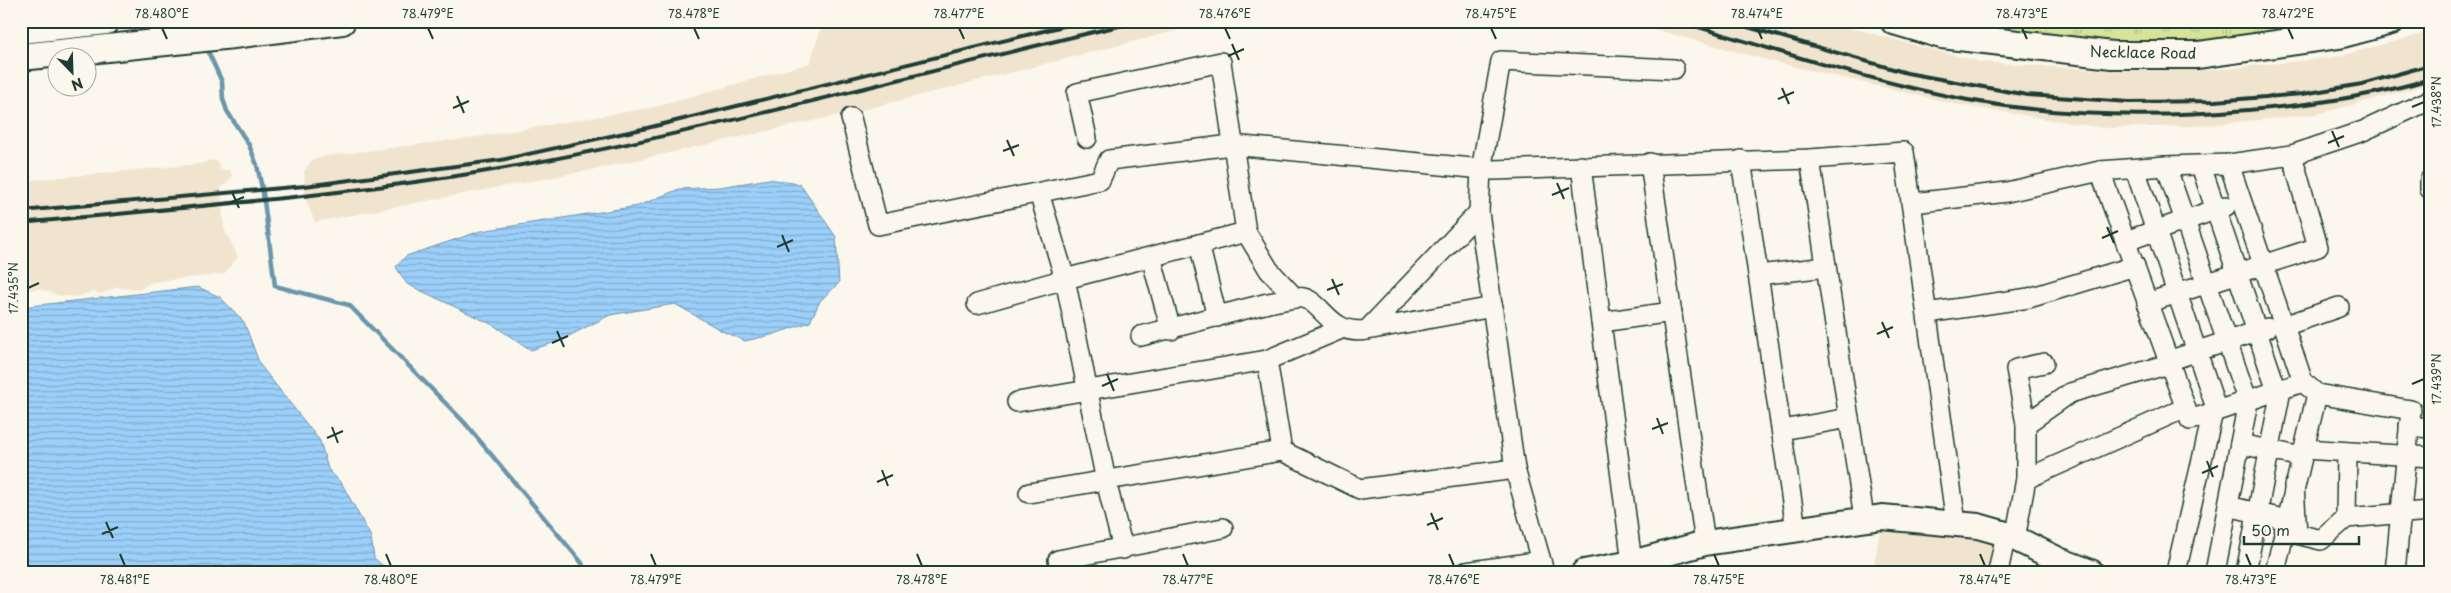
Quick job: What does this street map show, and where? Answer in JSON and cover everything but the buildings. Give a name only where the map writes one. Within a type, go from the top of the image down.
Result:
[{"type":"main road","points":[[21,30],[106,21]]},
{"type":"main road","points":[[21,57],[233,35],[342,21]]},
{"type":"main road","name":"Necklace Road","points":[[1894,21],[1942,35],[2112,55],[2198,54],[2339,36],[2391,21]]},
{"type":"street","points":[[1466,572],[1543,566],[1515,469],[1479,212],[1481,170],[1501,61],[1674,69]]},
{"type":"street","points":[[1087,138],[1077,93],[1221,62],[1246,232],[1269,270],[1295,298]]},
{"type":"street","points":[[1912,203],[2007,192],[2100,172],[2166,166],[2229,164],[2292,155],[2363,131],[2430,100]]},
{"type":"street","points":[[851,118],[878,225],[1100,180],[1109,160],[1232,145],[1481,170],[1810,159],[1904,152],[1956,523]]},
{"type":"street","points":[[2148,303],[2318,247],[2292,155]]},
{"type":"street","points":[[1810,159],[1864,518]]},
{"type":"street","points":[[1741,160],[1796,529]]},
{"type":"street","points":[[1650,163],[1705,544]]},
{"type":"street","points":[[2229,164],[2283,324],[2310,388],[2303,453],[2275,572]]},
{"type":"street","points":[[1581,166],[1632,563]]},
{"type":"street","points":[[2166,166],[2205,284],[2248,402],[2228,506],[2219,571]]},
{"type":"street","points":[[2201,166],[2256,331],[2279,391],[2246,572]]},
{"type":"street","points":[[2135,169],[2197,351],[2215,411],[2176,572]]},
{"type":"street","points":[[2100,172],[2190,420],[2279,391],[2310,388],[2411,410],[2399,514],[2395,572]]},
{"type":"street","points":[[2430,180],[2430,189]]},
{"type":"street","points":[[1038,192],[1066,278],[1106,481],[1123,549]]},
{"type":"street","points":[[2126,241],[2242,201]]},
{"type":"street","points":[[1367,330],[1479,212]]},
{"type":"street","points":[[977,304],[1066,278],[1246,232]]},
{"type":"street","points":[[1199,244],[1217,317]]},
{"type":"street","points":[[1150,257],[1171,330]]},
{"type":"street","points":[[1927,313],[2029,298],[2135,266]]},
{"type":"street","points":[[1758,275],[1826,267]]},
{"type":"street","points":[[1141,336],[1171,330],[1268,303],[1295,298],[1308,299],[1341,329],[1349,331],[1367,330],[1493,307]]},
{"type":"street","points":[[2026,424],[2070,393],[2168,362],[2256,331],[2339,307]]},
{"type":"street","points":[[1601,322],[1672,312]]},
{"type":"street","points":[[1017,402],[1267,360],[1341,329]]},
{"type":"street","points":[[1267,360],[1282,451]]},
{"type":"street","points":[[1998,572],[2026,479],[2026,424],[2016,369],[2044,362]]},
{"type":"street","points":[[2026,479],[2185,408]]},
{"type":"street","points":[[1782,430],[1849,418]]},
{"type":"street","points":[[2409,426],[2430,428]]},
{"type":"street","points":[[2240,444],[2269,451],[2430,457]]},
{"type":"street","points":[[1029,493],[1282,451],[1360,489],[1515,469]]},
{"type":"street","points":[[2346,518],[2347,453]]},
{"type":"street","points":[[2294,486],[2297,534],[2321,540],[2346,518],[2430,511]]},
{"type":"street","points":[[2228,506],[2287,520]]},
{"type":"street","points":[[1584,572],[1632,563],[1705,544],[1864,518],[1882,517],[1978,526],[2010,537],[2059,560],[2091,572]]},
{"type":"street","points":[[1058,560],[1123,549],[1223,528]]},
{"type":"shaded area","points":[[823,21],[1215,21],[862,110],[601,168],[315,222],[306,201],[304,171],[312,160],[326,156],[470,138],[655,107],[810,63]]},
{"type":"shaded area","points":[[1624,21],[1824,21],[1980,62],[2120,71],[2224,69],[2336,57],[2430,32],[2430,84],[2318,114],[2197,126],[2104,128],[1959,105],[1770,61]]},
{"type":"shaded area","points":[[211,160],[218,162],[221,170],[229,170],[233,176],[221,188],[224,229],[238,257],[224,274],[152,282],[138,290],[117,287],[101,294],[93,291],[78,297],[57,295],[40,289],[21,292],[21,181],[199,164]]},
{"type":"shaded area","points":[[1882,517],[2004,535],[1997,572],[1873,572]]},
{"type":"green space","points":[[1923,21],[2354,21],[2309,34],[2124,49]]},
{"type":"water","points":[[769,179],[800,184],[836,237],[839,283],[820,301],[810,322],[771,335],[745,341],[724,332],[675,304],[610,315],[559,341],[531,350],[493,325],[407,284],[396,267],[406,256],[481,231],[638,206],[679,189],[720,187]]},
{"type":"water","points":[[198,287],[220,297],[244,322],[260,365],[320,441],[328,469],[342,484],[371,537],[374,558],[390,572],[21,572],[21,307]]},
{"type":"waterway","points":[[187,21],[194,30]]},
{"type":"waterway","points":[[206,47],[222,82],[223,99],[227,111],[249,145],[257,165],[263,193],[275,286],[349,305],[464,422],[582,563],[585,572]]},
{"type":"railway","points":[[21,211],[305,186],[501,160],[647,128],[1084,21]]},
{"type":"railway","points":[[21,223],[324,193],[445,178],[505,168],[665,136],[1141,21]]},
{"type":"railway","points":[[1679,21],[1895,84],[2003,106],[2073,113],[2143,115],[2213,113],[2271,108],[2317,103],[2385,91],[2430,79]]},
{"type":"railway","points":[[1727,21],[1907,73],[2027,95],[2129,102],[2215,101],[2303,94],[2362,84],[2430,65]]}]
